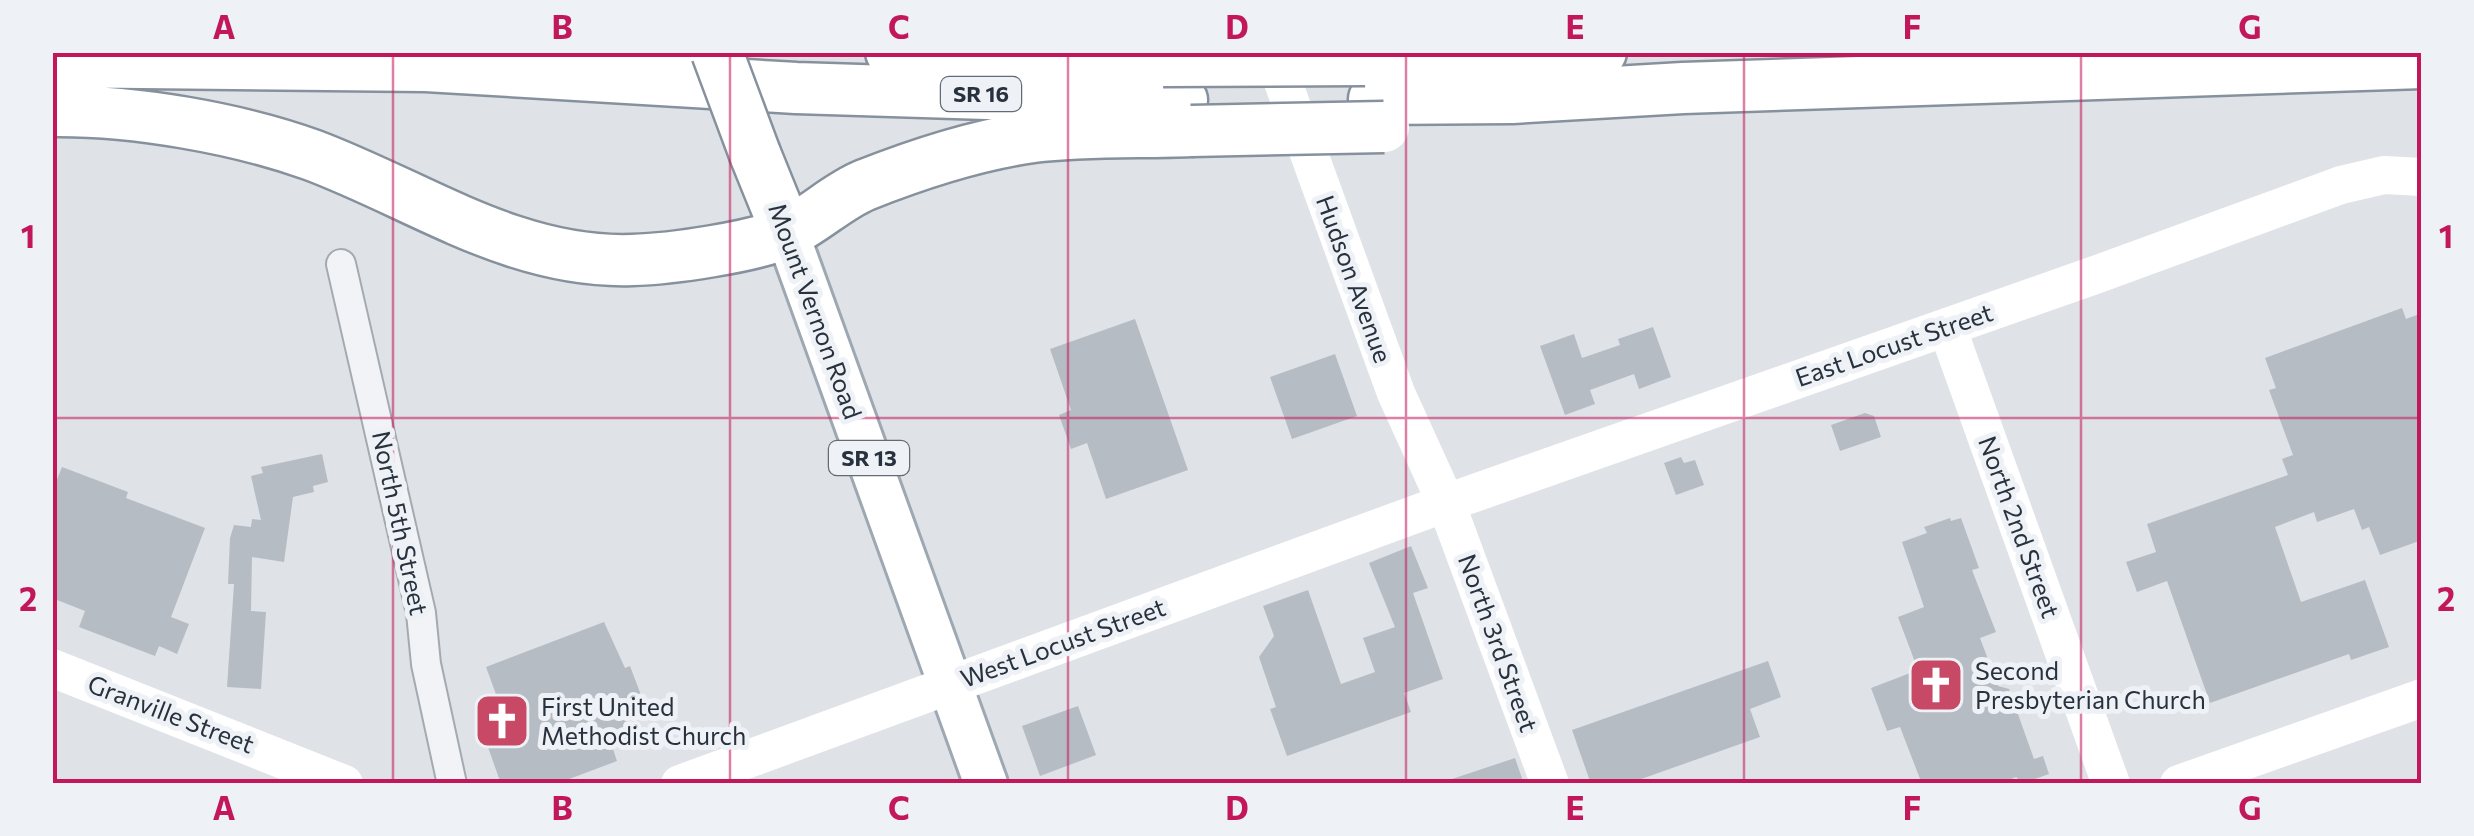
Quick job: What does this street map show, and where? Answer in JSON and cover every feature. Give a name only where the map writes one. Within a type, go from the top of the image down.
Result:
[{"type":"highway","name":"Mount Vernon Road","points":[[717,52],[787,232]]},
{"type":"highway","name":"SR 16","points":[[891,52],[1179,98]]},
{"type":"highway","name":"SR 16","points":[[1374,95],[1601,52]]},
{"type":"highway","name":"SR 16","points":[[52,62],[426,66],[796,88],[1179,98],[1512,98],[1740,86],[2419,63]]},
{"type":"highway","points":[[52,111],[78,110],[258,138],[313,156],[528,248],[579,257],[632,260],[717,250],[787,232],[861,186],[949,156],[1179,98],[1374,95]]},
{"type":"main road","name":"Mount Vernon Road","points":[[787,232],[950,684]]},
{"type":"main road","name":"SR 13","points":[[950,684],[986,784]]},
{"type":"street","name":"Hudson Avenue","points":[[1272,52],[1396,393],[1446,502]]},
{"type":"street","name":"East Locust Street","points":[[1446,502],[2340,185],[2384,175],[2422,177]]},
{"type":"street","name":"North 5th Street","points":[[342,264],[421,613],[426,664],[452,784]]},
{"type":"street","name":"North 2nd Street","points":[[1947,327],[2111,784]]},
{"type":"street","name":"West Locust Street","points":[[680,784],[1446,502]]},
{"type":"street","name":"North 3rd Street","points":[[1446,502],[1550,784]]},
{"type":"street","name":"Granville Street","points":[[52,668],[344,784]]},
{"type":"street","points":[[2179,784],[2422,698]]},
{"type":"building","points":[[2402,308],[2406,319],[2422,313],[2422,540],[2380,555],[2369,527],[2362,530],[2354,509],[2317,522],[2314,512],[2275,527],[2301,602],[2365,580],[2389,647],[2351,660],[2349,654],[2210,703],[2167,581],[2137,592],[2126,562],[2156,552],[2147,524],[2288,475],[2282,459],[2293,455],[2269,390],[2276,388],[2265,358]]},
{"type":"building","points":[[1135,319],[1188,470],[1106,499],[1087,443],[1071,449],[1059,415],[1071,410],[1050,349]]},
{"type":"building","points":[[1653,327],[1671,377],[1639,389],[1634,374],[1590,390],[1595,404],[1565,415],[1540,346],[1574,334],[1582,358],[1620,345],[1618,339]]},
{"type":"building","points":[[1335,354],[1357,416],[1292,439],[1270,377]]},
{"type":"building","points":[[1865,413],[1874,416],[1881,437],[1840,451],[1831,425]]},
{"type":"building","points":[[322,454],[328,482],[313,486],[314,492],[293,497],[284,562],[252,557],[251,611],[266,612],[261,689],[227,687],[234,584],[228,584],[230,538],[234,525],[251,527],[252,519],[261,520],[251,476],[263,473],[261,467]]},
{"type":"building","points":[[1681,457],[1684,463],[1695,460],[1704,485],[1676,495],[1664,463]]},
{"type":"building","points":[[62,467],[128,492],[126,498],[205,528],[171,617],[189,624],[177,654],[159,646],[155,656],[79,627],[85,611],[52,598],[52,492]]},
{"type":"building","name":"Second Presbyterian Church","points":[[1961,518],[1979,568],[1972,570],[1996,632],[1980,638],[1998,686],[2009,689],[2034,759],[2043,756],[2049,774],[2023,783],[2016,777],[1999,784],[1922,784],[1900,727],[1887,731],[1871,688],[1918,670],[1898,617],[1924,607],[1902,542],[1927,533],[1924,527]]},
{"type":"building","points":[[1411,546],[1428,588],[1413,593],[1443,679],[1404,693],[1411,712],[1287,756],[1270,709],[1276,707],[1259,657],[1274,636],[1263,606],[1308,590],[1341,684],[1375,672],[1363,638],[1395,627],[1369,563]]},
{"type":"building","points":[[604,622],[625,668],[630,666],[641,695],[628,700],[642,739],[613,749],[617,761],[556,784],[501,784],[477,716],[501,708],[486,667]]},
{"type":"building","points":[[1768,661],[1781,697],[1750,709],[1760,737],[1627,784],[1591,784],[1572,730]]},
{"type":"building","points":[[1078,706],[1096,755],[1040,776],[1022,726]]},
{"type":"building","points":[[1515,758],[1524,784],[1450,784],[1449,780]]},
{"type":"place","name":"Second Presbyterian Church","points":[[1936,685]]},
{"type":"place","name":"First United Methodist Church","points":[[502,721]]}]
